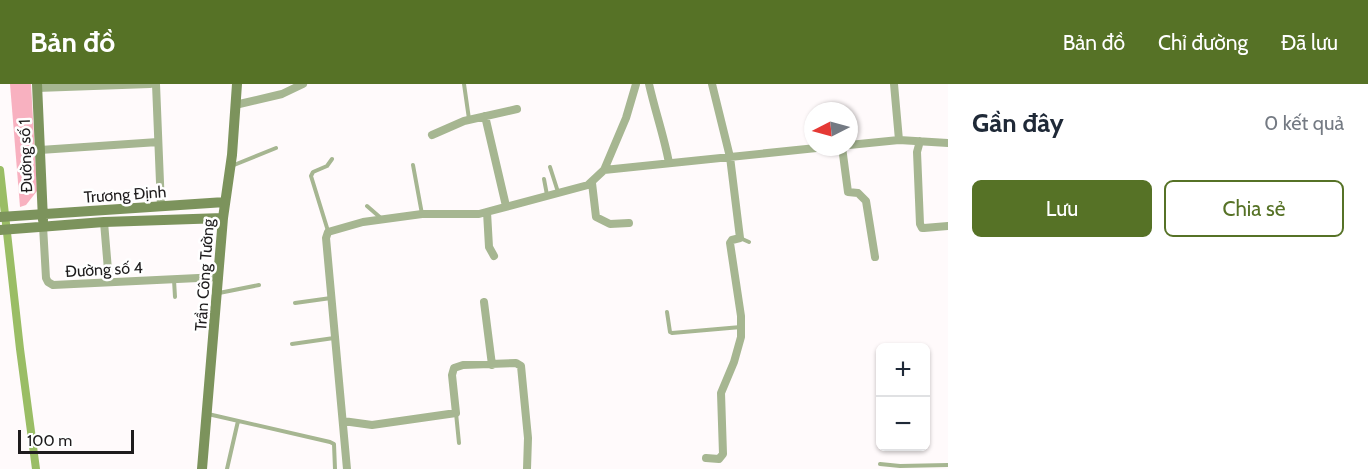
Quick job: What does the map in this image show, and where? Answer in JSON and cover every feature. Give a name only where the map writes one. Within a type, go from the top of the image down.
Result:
[{"type":"main road","name":"Trần Công Tường","points":[[202,469],[223,218],[237,84]]},
{"type":"main road","name":"Đường số 1","points":[[37,86],[43,226]]},
{"type":"main road","name":"Trương Định","points":[[0,217],[225,202]]},
{"type":"main road","name":"Trương Định","points":[[0,230],[104,222],[223,218]]},
{"type":"street","points":[[37,86],[150,84]]},
{"type":"street","points":[[156,84],[161,207]]},
{"type":"street","points":[[235,105],[282,94],[303,84]]},
{"type":"street","points":[[649,84],[663,130],[669,163]]},
{"type":"street","points":[[706,458],[719,459],[723,454],[721,393],[734,362],[741,337],[741,316],[730,243],[740,238],[729,157],[712,84]]},
{"type":"street","points":[[894,84],[899,140]]},
{"type":"street","points":[[346,469],[326,238],[328,232],[363,222],[422,214],[479,214],[592,183],[604,170],[626,118],[634,86]]},
{"type":"street","points":[[432,135],[469,120],[517,109]]},
{"type":"street","points":[[485,116],[506,206]]},
{"type":"street","points":[[858,144],[899,140],[948,143]]},
{"type":"street","points":[[914,141],[920,224],[922,228],[948,226]]},
{"type":"street","points":[[40,150],[158,142]]},
{"type":"street","points":[[604,170],[804,149]]},
{"type":"street","points":[[843,156],[848,192],[858,193],[867,201],[875,257]]},
{"type":"street","points":[[592,183],[596,217],[610,224],[629,223]]},
{"type":"street","points":[[487,212],[489,247],[494,256]]},
{"type":"street","points":[[104,222],[110,282]]},
{"type":"street","name":"Đường số 4","points":[[43,226],[45,266],[48,282],[53,285],[219,277]]},
{"type":"street","points":[[484,302],[492,365]]},
{"type":"street","points":[[343,422],[372,425],[456,413],[452,375],[454,368],[463,365],[516,363],[521,366],[528,438],[527,469]]},
{"type":"lane","points":[[464,84],[469,120]]},
{"type":"lane","points":[[230,166],[276,148]]},
{"type":"lane","points":[[328,232],[311,176],[313,172],[327,166],[332,159]]},
{"type":"lane","points":[[413,165],[422,214]]},
{"type":"lane","points":[[550,167],[558,192]]},
{"type":"lane","points":[[544,179],[548,195]]},
{"type":"lane","points":[[367,206],[383,220]]},
{"type":"lane","points":[[740,238],[749,242]]},
{"type":"lane","points":[[174,279],[175,297]]},
{"type":"lane","points":[[218,293],[259,285]]},
{"type":"lane","points":[[295,303],[331,298]]},
{"type":"lane","points":[[667,312],[672,333],[741,327]]},
{"type":"lane","points":[[292,344],[335,338]]},
{"type":"lane","points":[[456,413],[459,442]]},
{"type":"lane","points":[[207,414],[330,442],[334,444],[336,450],[335,469]]},
{"type":"lane","points":[[227,469],[238,421]]},
{"type":"lane","points":[[880,465],[948,465]]},
{"type":"shaded area","points":[[10,84],[31,84],[37,191],[26,205],[20,207]]},
{"type":"waterway","points":[[0,170],[36,469]]}]
